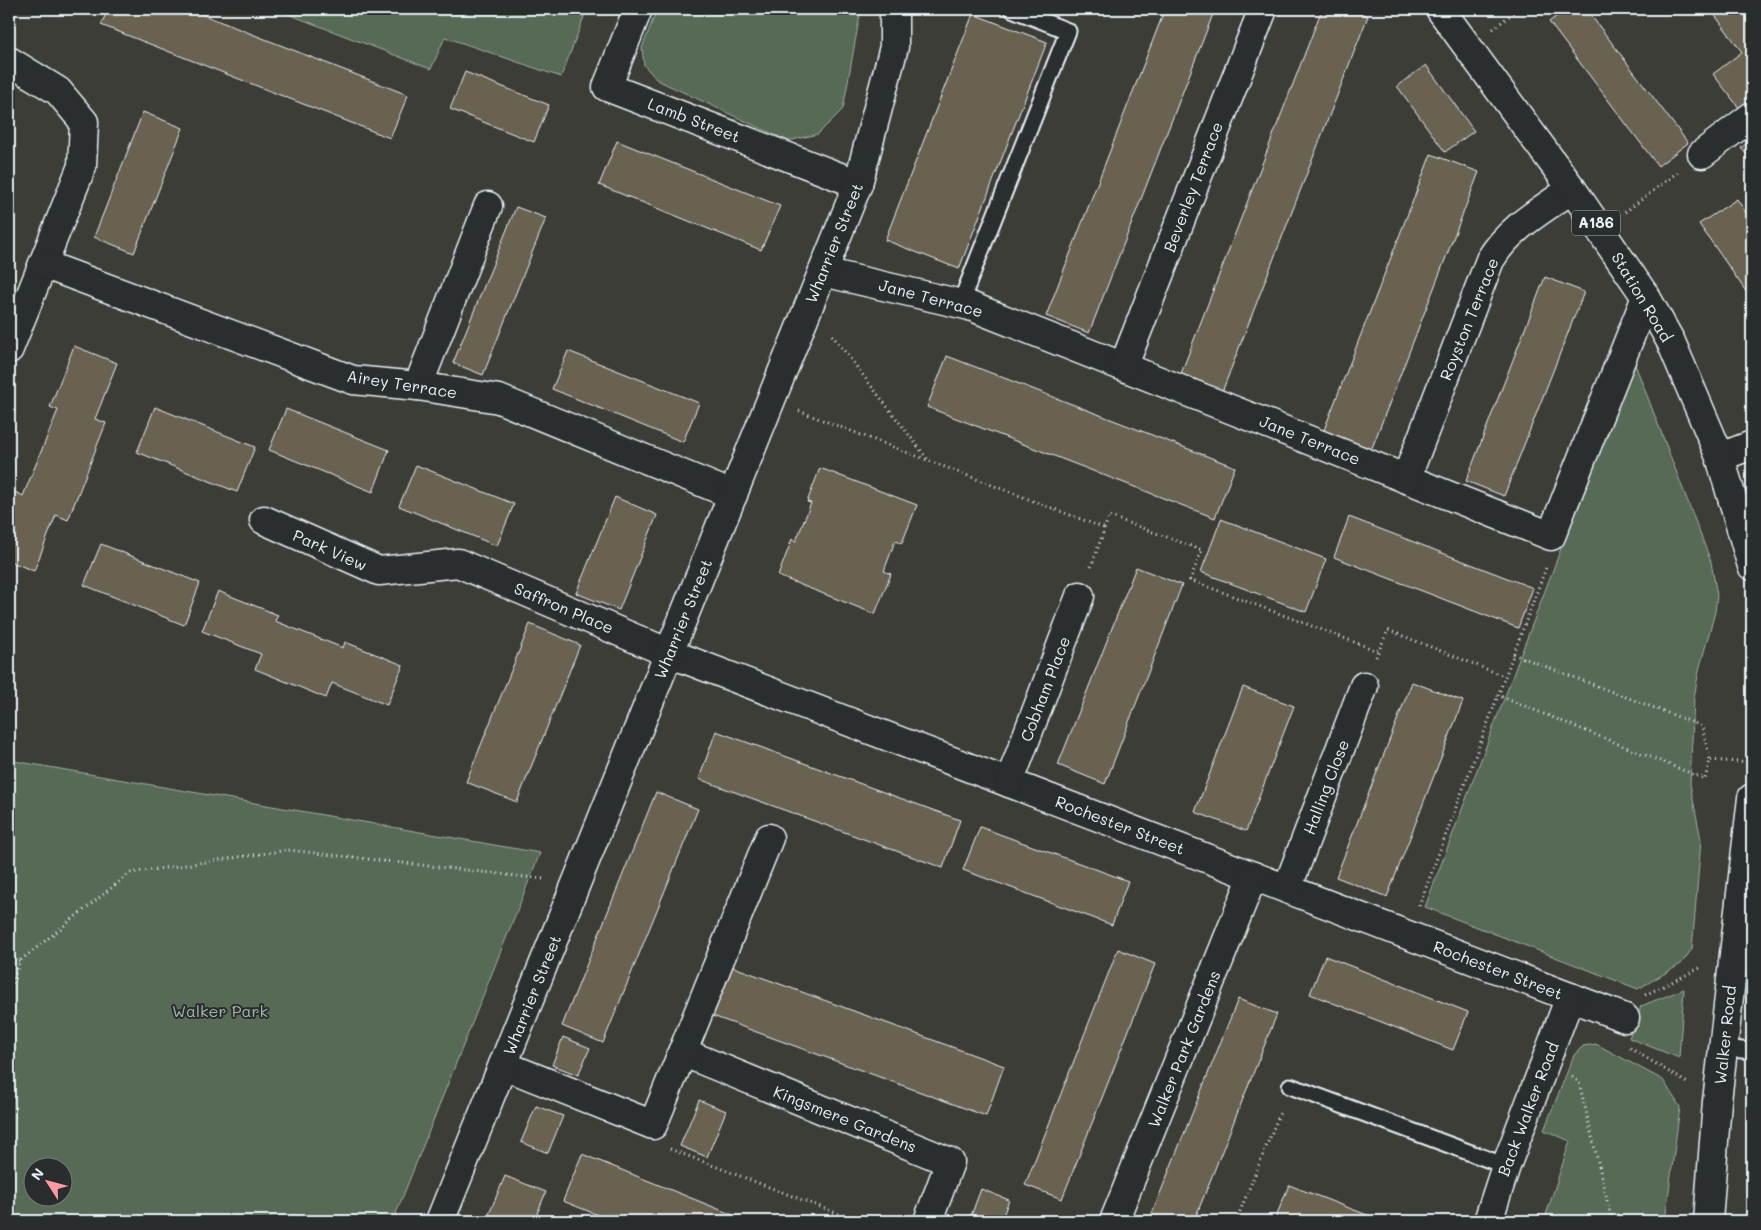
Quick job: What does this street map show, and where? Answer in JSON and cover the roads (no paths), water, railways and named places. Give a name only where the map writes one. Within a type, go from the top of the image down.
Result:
[{"type":"street","name":"Lamb Street","points":[[638,9],[607,87],[858,184]]},
{"type":"street","name":"Wharrier Street","points":[[440,1221],[858,184],[894,47],[894,9]]},
{"type":"street","name":"Beverley Terrace","points":[[1124,365],[1263,9]]},
{"type":"street","name":"Station Road","points":[[1440,9],[1572,189],[1646,297],[1678,359],[1720,457],[1752,566]]},
{"type":"street","points":[[9,61],[58,91],[84,122],[82,166],[9,349]]},
{"type":"street","points":[[1702,154],[1752,116]]},
{"type":"street","name":"Royston Terrace","points":[[1406,479],[1490,260],[1500,244],[1514,230],[1572,189]]},
{"type":"street","points":[[418,386],[488,206]]},
{"type":"street","name":"Airey Terrace","points":[[43,264],[353,380],[418,386],[499,399],[733,495]]},
{"type":"street","name":"Jane Terrace","points":[[823,272],[960,304],[1124,365],[1550,536],[1646,297]]},
{"type":"street","points":[[1720,457],[1752,445]]},
{"type":"street","name":"Park View","points":[[264,520],[379,571],[458,563]]},
{"type":"street","name":"Saffron Place","points":[[458,563],[669,652]]},
{"type":"street","name":"Cobham Place","points":[[1009,782],[1080,596]]},
{"type":"street","name":"Rochester Street","points":[[669,652],[1625,1018]]},
{"type":"street","name":"Halling Close","points":[[1287,889],[1364,686]]},
{"type":"street","name":"Walker Road","points":[[1708,1221],[1734,951],[1752,812]]},
{"type":"street","points":[[503,1065],[652,1125],[769,838]]},
{"type":"street","name":"Walker Park Gardens","points":[[1114,1221],[1253,876]]},
{"type":"street","name":"Back Walker Road","points":[[1488,1221],[1506,1166],[1570,997]]},
{"type":"street","name":"Kingsmere Gardens","points":[[682,1052],[950,1162],[928,1221]]},
{"type":"lane","points":[[960,304],[1068,31],[1012,9]]},
{"type":"lane","points":[[1724,1048],[1752,1051]]},
{"type":"lane","points":[[1290,1086],[1506,1166]]},
{"type":"park label","name":"Walker Park","points":[[220,1011]]}]
